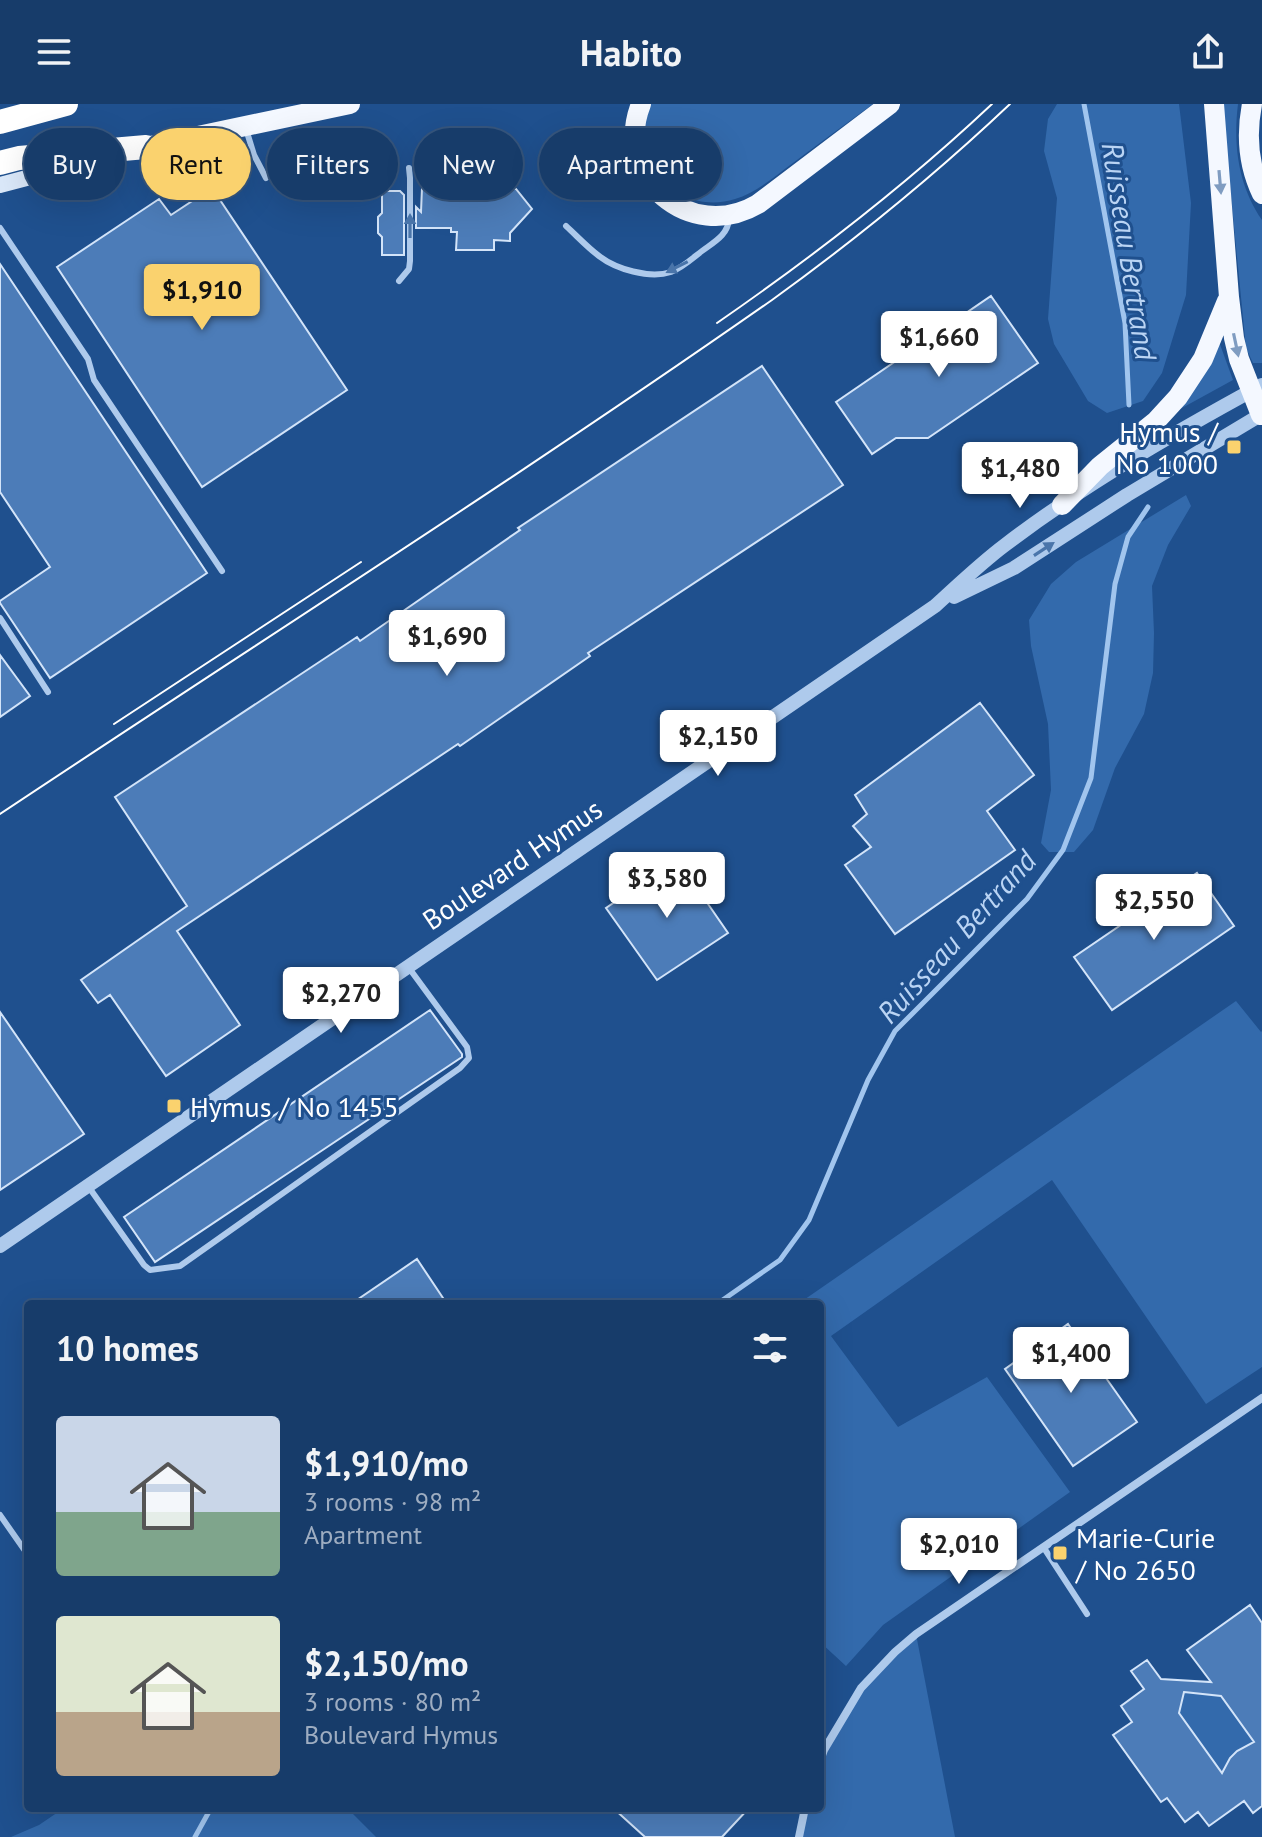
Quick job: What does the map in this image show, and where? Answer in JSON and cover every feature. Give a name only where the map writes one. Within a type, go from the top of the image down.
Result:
[{"type":"highway","points":[[0,122],[66,104]]},
{"type":"highway","points":[[0,163],[19,158],[141,147]]},
{"type":"main road","points":[[232,128],[350,104]]},
{"type":"main road","points":[[641,104],[635,125],[635,140],[640,163],[651,183],[668,202],[707,216],[745,211],[890,104]]},
{"type":"main road","points":[[1214,104],[1236,350],[1257,388],[1262,415]]},
{"type":"main road","points":[[1252,104],[1249,151],[1262,194]]},
{"type":"main road","points":[[0,185],[141,148]]},
{"type":"main road","points":[[1062,505],[1100,466],[1156,421],[1178,397],[1203,359],[1229,297]]},
{"type":"street","name":"Boulevard Hymus","points":[[0,1246],[935,606],[1001,548],[1062,505],[1201,418],[1257,388]]},
{"type":"street","name":"Boulevard Hymus","points":[[935,606],[1014,568],[1127,495],[1262,415]]},
{"type":"street","points":[[824,1750],[861,1688],[916,1634],[1262,1398]]},
{"type":"street","points":[[799,1837],[804,1812]]},
{"type":"lane","points":[[245,125],[254,155],[266,178]]},
{"type":"lane","points":[[399,281],[409,269],[410,261],[409,168]]},
{"type":"lane","points":[[566,226],[609,262],[626,269],[655,274],[671,272],[719,239],[729,225],[729,215]]},
{"type":"lane","points":[[0,228],[88,359],[94,380],[222,571]]},
{"type":"lane","points":[[0,618],[48,692]]},
{"type":"lane","points":[[88,1186],[144,1265],[150,1270],[180,1266],[460,1068],[469,1058],[467,1047],[408,967]]},
{"type":"lane","points":[[0,1515],[24,1549]]},
{"type":"lane","points":[[1044,1548],[1087,1614]]},
{"type":"shaded area","points":[[649,104],[873,104],[758,188],[724,202],[696,200],[722,200],[722,128],[644,128]]},
{"type":"shaded area","points":[[1057,104],[1179,104],[1191,203],[1186,295],[1162,373],[1143,401],[1107,413],[1088,401],[1054,344],[1048,319],[1057,198],[1044,151],[1048,119]]},
{"type":"shaded area","points":[[1222,104],[1238,104],[1236,134],[1239,164],[1247,193],[1262,220],[1262,363],[1253,363],[1246,348]]},
{"type":"shaded area","points":[[1218,339],[1233,380],[1171,414]]},
{"type":"shaded area","points":[[1186,495],[1191,506],[1168,545],[1152,586],[1153,673],[1144,714],[1115,768],[1093,830],[1074,852],[1049,852],[1041,843],[1051,790],[1048,724],[1031,646],[1029,620],[1051,584],[1076,562]]},
{"type":"shaded area","points":[[1236,1001],[1262,1031],[1262,1367],[1206,1404],[1052,1180],[831,1336],[898,1427],[987,1377],[1070,1492],[883,1625],[846,1666],[824,1646],[824,1300],[804,1300]]},
{"type":"shaded area","points":[[916,1634],[955,1837],[799,1837],[804,1812],[824,1812],[824,1754],[861,1688]]},
{"type":"shaded area","points":[[1184,1692],[1221,1696],[1255,1744],[1235,1754],[1222,1773],[1179,1713]]},
{"type":"shaded area","points":[[58,1812],[351,1812],[376,1837],[11,1837],[39,1825]]},
{"type":"building","points":[[398,191],[404,195],[404,255],[382,255],[378,217],[382,213],[382,200],[398,200]]},
{"type":"building","points":[[523,198],[532,209],[510,233],[510,241],[494,240],[494,250],[456,250],[457,232],[451,232],[451,228],[416,228],[416,207],[421,212],[422,200]]},
{"type":"building","points":[[158,200],[171,215],[194,200],[220,200],[347,390],[202,487],[57,267]]},
{"type":"building","points":[[0,264],[207,573],[50,678],[0,603],[50,567],[0,492]]},
{"type":"building","points":[[991,296],[1038,363],[928,438],[896,438],[872,454],[836,402]]},
{"type":"building","points":[[762,366],[843,485],[588,653],[590,656],[460,746],[458,744],[177,931],[240,1025],[166,1076],[110,995],[98,1003],[81,980],[187,906],[115,797],[357,637],[360,641],[520,530],[518,528]]},
{"type":"building","points":[[0,655],[30,696],[0,717]]},
{"type":"building","points":[[980,703],[1034,775],[987,811],[1015,850],[895,934],[845,865],[871,847],[853,826],[867,814],[855,795]]},
{"type":"building","points":[[677,859],[728,933],[657,980],[606,908]]},
{"type":"building","points":[[1197,873],[1234,926],[1112,1010],[1074,957]]},
{"type":"building","points":[[430,1010],[462,1057],[155,1262],[124,1217]]},
{"type":"building","points":[[0,1012],[84,1134],[0,1190]]},
{"type":"building","points":[[417,1259],[444,1300],[357,1300]]},
{"type":"building","points":[[1068,1324],[1137,1422],[1073,1466],[1005,1369]]},
{"type":"building","points":[[1250,1605],[1262,1623],[1262,1806],[1253,1813],[1244,1801],[1209,1826],[1198,1812],[1185,1822],[1167,1798],[1161,1802],[1113,1735],[1132,1722],[1121,1706],[1144,1689],[1131,1671],[1147,1660],[1161,1679],[1211,1682],[1187,1650]],"holes":[[[1184,1692],[1221,1696],[1254,1742],[1237,1751],[1222,1773],[1179,1713]]]},
{"type":"building","points":[[617,1812],[745,1812],[722,1837],[645,1837]]},
{"type":"waterway","name":"Ruisseau Bertrand","points":[[1084,104],[1125,323],[1129,405]]},
{"type":"waterway","name":"Ruisseau Bertrand","points":[[723,1300],[780,1260],[809,1220],[868,1080],[895,1031],[1027,899],[1063,850],[1091,778],[1115,584],[1128,537],[1148,507]]},
{"type":"waterway","name":"Ruisseau Bertrand","points":[[195,1837],[209,1812]]},
{"type":"tram line","points":[[717,323],[859,219],[992,104]]},
{"type":"tram line","points":[[0,814],[484,495],[772,300],[894,206],[1010,104]]},
{"type":"tram line","points":[[114,724],[361,562]]},
{"type":"place","name":"Hymus / No 1000","points":[[1234,447]]},
{"type":"place","name":"Hymus / No 1455","points":[[174,1106]]},
{"type":"place","name":"Marie-Curie / No 2650","points":[[1060,1553]]}]
